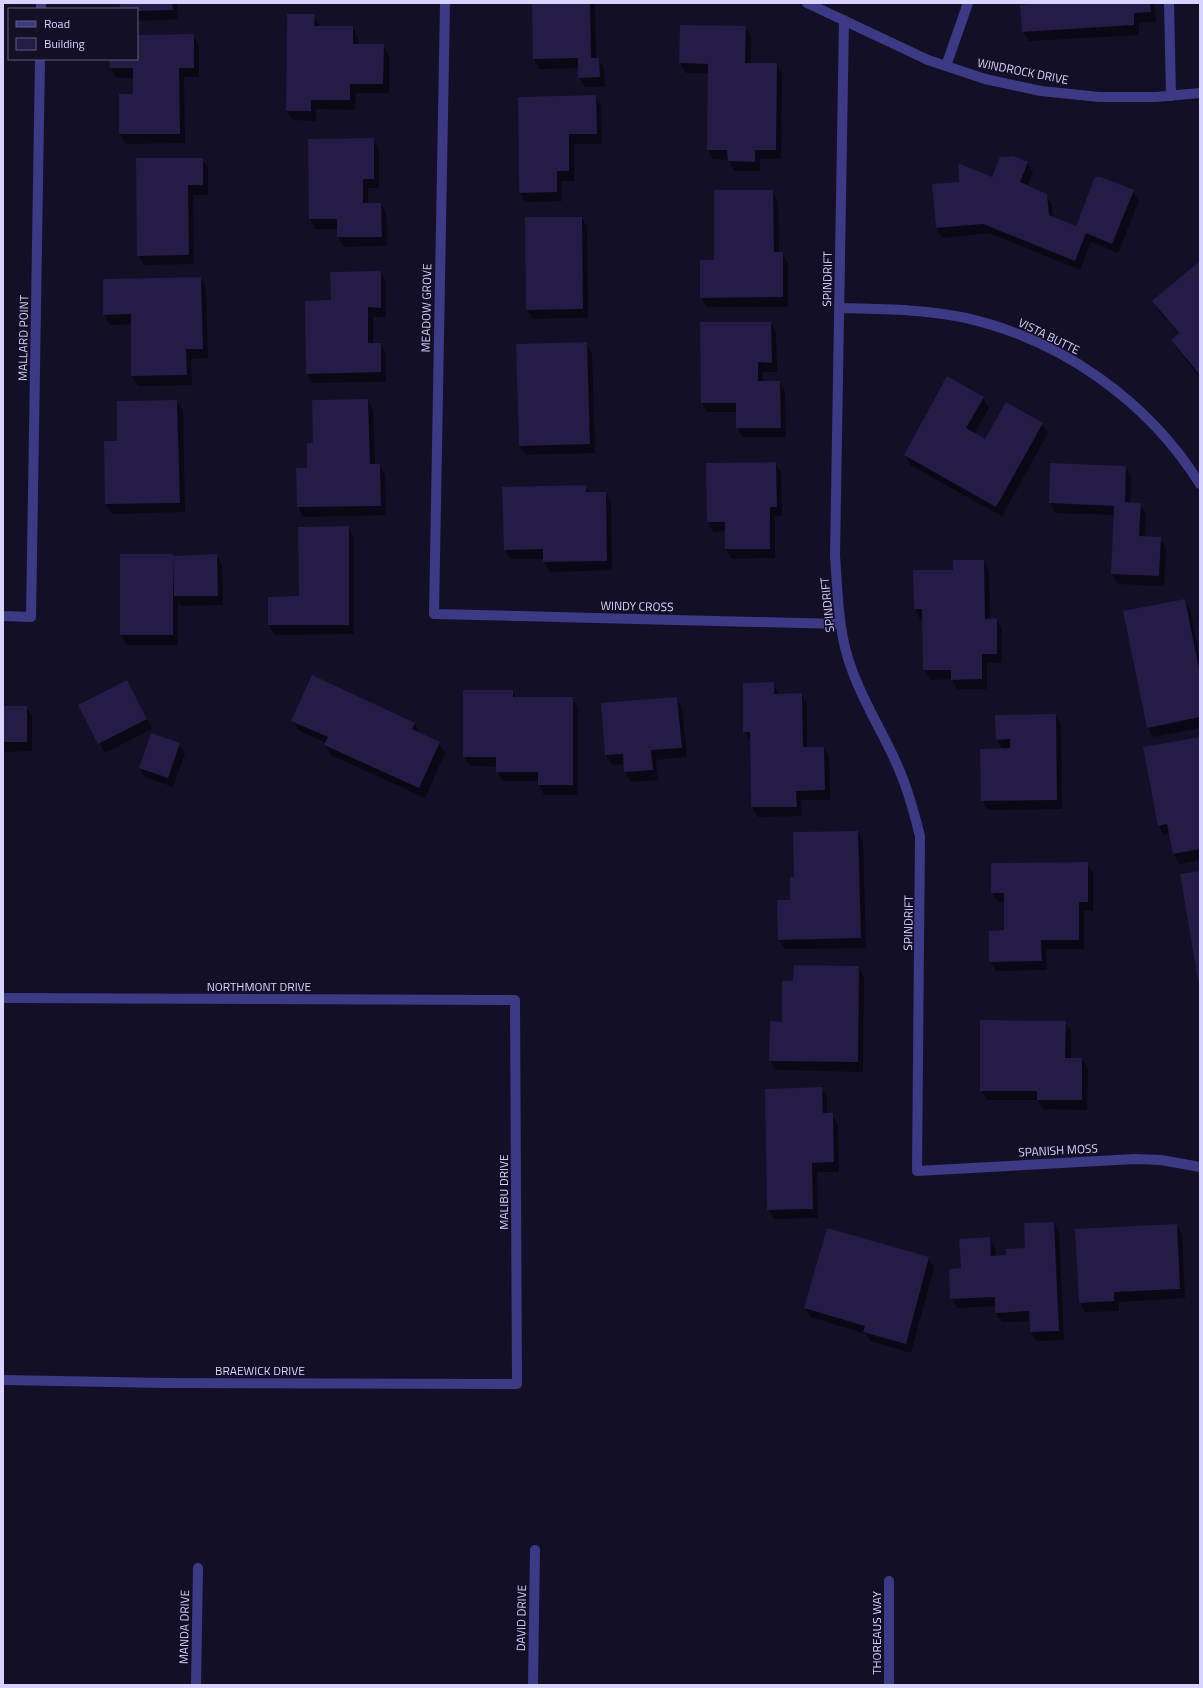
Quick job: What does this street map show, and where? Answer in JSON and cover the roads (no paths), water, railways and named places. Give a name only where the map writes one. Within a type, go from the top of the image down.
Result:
[{"type":"street","name":"MEADOW GROVE","points":[[434,614],[445,3]]},
{"type":"street","name":"WINDROCK DRIVE","points":[[807,3],[928,60],[985,79],[1041,91],[1099,97],[1156,97],[1200,93]]},
{"type":"street","points":[[946,66],[968,3]]},
{"type":"street","points":[[1169,3],[1171,96]]},
{"type":"street","name":"SPINDRIFT","points":[[844,20],[836,556],[840,624],[851,669],[864,701],[898,766],[911,801],[920,836],[917,1171]]},
{"type":"street","name":"MALLARD POINT","points":[[3,616],[31,617],[40,60]]},
{"type":"street","name":"VISTA BUTTE","points":[[839,308],[907,309],[965,318],[1004,329],[1040,344],[1082,367],[1108,385],[1139,410],[1167,439],[1200,484]]},
{"type":"street","name":"WINDY CROSS","points":[[434,614],[840,624]]},
{"type":"street","name":"NORTHMONT DRIVE","points":[[3,998],[514,1000]]},
{"type":"street","name":"MALIBU DRIVE","points":[[514,1000],[517,1384]]},
{"type":"street","name":"SPANISH MOSS","points":[[917,1171],[1135,1159],[1161,1160],[1200,1167]]},
{"type":"street","name":"BRAEWICK DRIVE","points":[[3,1380],[517,1384]]},
{"type":"street","name":"DAVID DRIVE","points":[[533,1685],[535,1550]]},
{"type":"street","name":"MANDA DRIVE","points":[[196,1685],[198,1568]]},
{"type":"street","name":"THOREAUS WAY","points":[[889,1581],[889,1685]]}]
